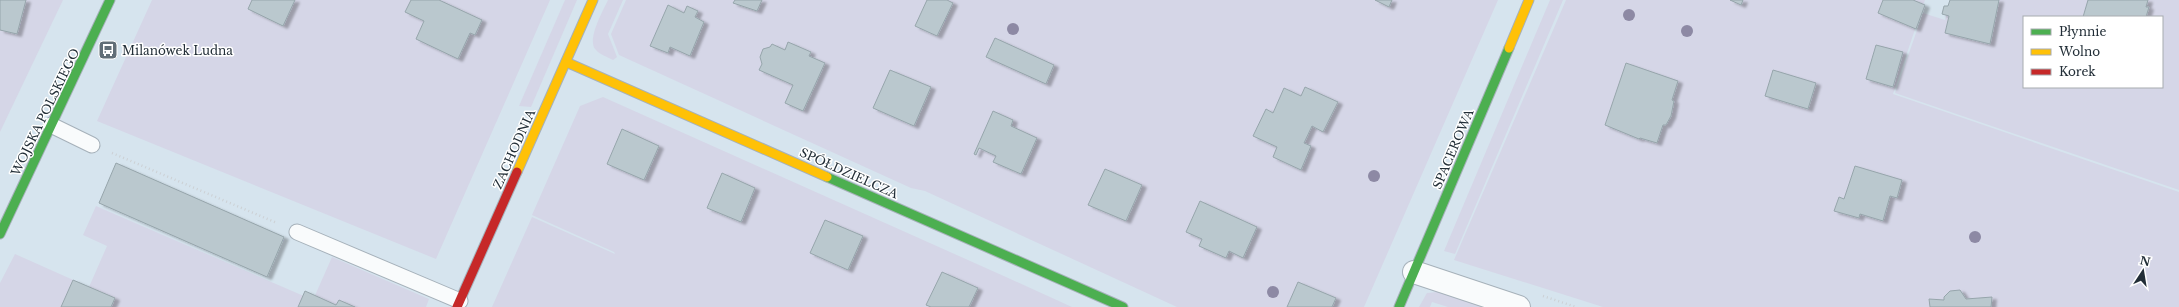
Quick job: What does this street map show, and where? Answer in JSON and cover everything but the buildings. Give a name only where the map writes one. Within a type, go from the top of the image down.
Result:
[{"type":"street","name":"WOJSKA POLSKIEGO","points":[[0,234],[110,0]]},
{"type":"street","name":"ZACHODNIA","points":[[458,304],[593,0]]},
{"type":"street","name":"SPACEROWA","points":[[1399,307],[1529,0]]},
{"type":"street","name":"SPÓŁDZIELCZA","points":[[566,62],[1123,307]]},
{"type":"street","points":[[1414,272],[1519,307]]},
{"type":"lane","points":[[51,125],[92,145]]},
{"type":"lane","points":[[297,232],[458,304]]},
{"type":"path","points":[[92,145],[297,232]]},
{"type":"shaded area","points":[[0,0],[63,0],[0,132]]},
{"type":"shaded area","points":[[152,0],[550,0],[436,259],[97,121]]},
{"type":"shaded area","points":[[565,0],[577,0],[531,107],[519,106]]},
{"type":"shaded area","points":[[608,0],[623,0],[608,34],[617,57],[613,60],[596,50],[593,45],[596,25]]},
{"type":"shaded area","points":[[626,0],[1498,0],[1364,307],[1177,307],[925,191],[911,188],[619,55],[611,34]]},
{"type":"shaded area","points":[[1550,0],[1563,0],[1455,254],[1444,251]]},
{"type":"shaded area","points":[[1566,0],[1925,0],[1893,94],[2179,192],[2179,307],[1603,307],[1454,260]]},
{"type":"shaded area","points":[[1950,0],[2179,0],[2179,190],[1895,93],[1923,13],[1945,20]]},
{"type":"shaded area","points":[[603,97],[1072,307],[492,307],[532,217],[615,254],[614,252],[532,215],[580,106]]},
{"type":"shaded area","points":[[96,206],[313,300],[332,257],[429,299],[426,307],[0,307],[0,283],[15,254],[89,287],[107,246],[83,235]]},
{"type":"shaded area","points":[[1438,292],[1483,307],[1448,307],[1432,302],[1430,307],[1419,307],[1427,293]]},
{"type":"traffic: fast","points":[[0,234],[110,0]]},
{"type":"traffic: fast","points":[[1399,307],[1509,48]]},
{"type":"traffic: fast","points":[[827,177],[1123,307]]},
{"type":"traffic: slow","points":[[517,172],[593,0]]},
{"type":"traffic: slow","points":[[1509,48],[1529,0]]},
{"type":"traffic: slow","points":[[566,62],[827,177]]},
{"type":"traffic: jam","points":[[457,307],[517,172]]},
{"type":"place","name":"Milanówek Ludna","points":[[108,50]]}]
